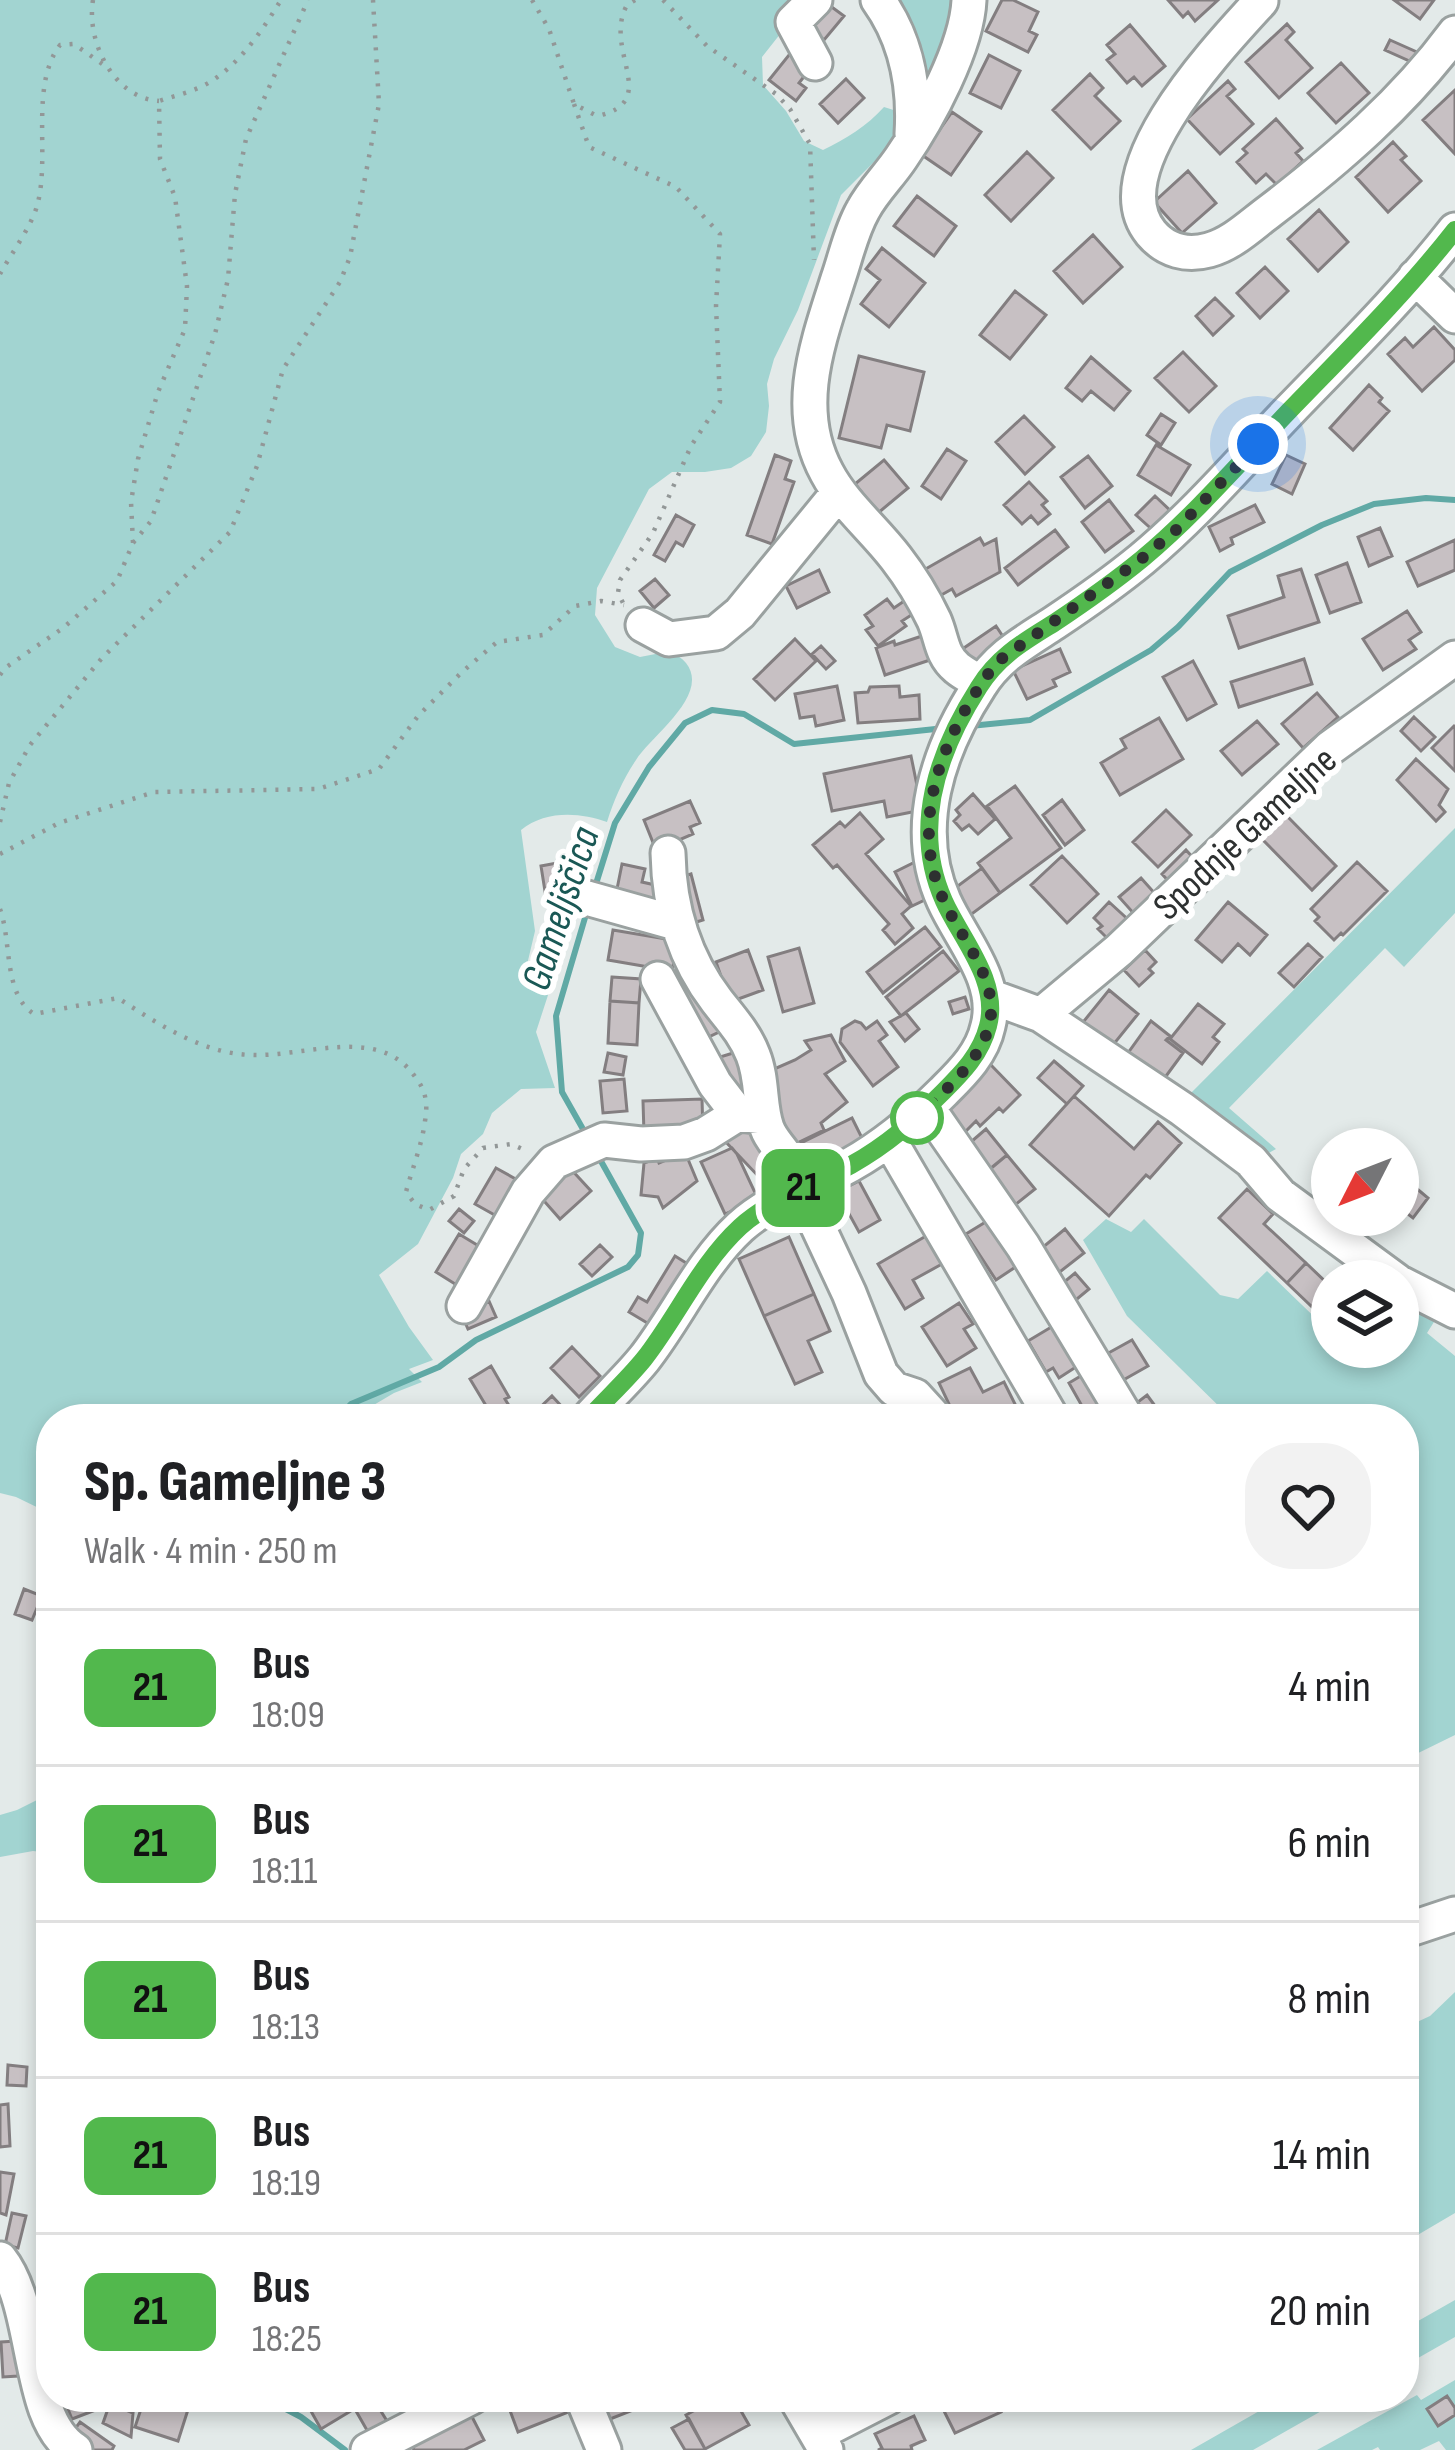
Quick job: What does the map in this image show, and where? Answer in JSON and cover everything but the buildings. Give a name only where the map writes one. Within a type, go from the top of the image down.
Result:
[{"type":"street","points":[[814,63],[793,22],[815,0]]},
{"type":"street","points":[[878,0],[911,76],[911,142]]},
{"type":"street","points":[[969,0],[962,39],[926,119],[864,207],[854,230],[818,339],[808,400],[810,425],[825,471],[906,572],[935,623],[941,648],[975,693]]},
{"type":"street","points":[[1261,1],[1205,64],[1154,138],[1138,187],[1141,220],[1157,241],[1179,253],[1228,243],[1289,196],[1417,82],[1454,35]]},
{"type":"street","points":[[602,1404],[642,1361],[716,1254],[741,1226],[890,1141],[964,1071],[982,1046],[991,1012],[989,996],[978,963],[944,901],[928,847],[928,819],[940,763],[953,732],[997,662],[1112,583],[1176,530],[1455,230]]},
{"type":"street","points":[[1415,277],[1455,316]]},
{"type":"street","points":[[634,615],[669,639],[716,633],[740,613],[839,492]]},
{"type":"street","name":"Spodnje Gameljne","points":[[1041,1015],[1119,950],[1330,748],[1455,658]]},
{"type":"street","points":[[464,1306],[528,1192],[580,1150],[684,1142],[751,1115],[762,1081],[753,1053],[706,984],[676,923],[668,853]]},
{"type":"street","points":[[586,898],[676,923]]},
{"type":"street","points":[[658,980],[715,1084],[788,1157],[881,1374],[894,1389],[915,1396],[922,1404]]},
{"type":"street","points":[[989,996],[1041,1015],[1181,1109],[1251,1161],[1280,1195],[1369,1260]]},
{"type":"street","points":[[927,1107],[1023,1246],[1117,1404]]},
{"type":"street","points":[[890,1141],[1045,1404]]},
{"type":"street","points":[[1419,1292],[1455,1311]]},
{"type":"street","points":[[1419,1926],[1455,1913]]},
{"type":"street","points":[[0,2259],[23,2307],[36,2362]]},
{"type":"street","points":[[48,2412],[65,2444],[75,2450]]},
{"type":"street","points":[[370,2449],[443,2412]]},
{"type":"street","points":[[588,2412],[604,2450]]},
{"type":"street","points":[[804,2412],[821,2442],[866,2412]]},
{"type":"path","points":[[94,0],[91,15],[108,68],[118,83],[142,100],[189,92],[214,80],[249,47],[281,0]]},
{"type":"path","points":[[0,675],[117,581],[133,543],[151,521],[228,279],[235,194],[246,140],[308,0]]},
{"type":"path","points":[[0,822],[9,783],[30,745],[101,658],[230,532],[257,466],[283,369],[340,282],[350,256],[380,104],[373,0]]},
{"type":"path","points":[[532,0],[549,29],[589,147],[676,188],[720,234],[716,306],[720,402],[692,446],[653,533],[620,580],[619,593],[634,615]]},
{"type":"path","points":[[574,104],[597,116],[628,99],[630,85],[618,27],[627,5],[635,0]]},
{"type":"path","points":[[663,0],[707,46],[776,94],[802,128],[810,144],[815,274]]},
{"type":"path","points":[[0,274],[37,206],[43,87],[51,57],[60,45],[74,44],[108,68]]},
{"type":"path","points":[[133,543],[131,502],[138,459],[158,392],[185,328],[187,286],[175,197],[160,159],[159,100]]},
{"type":"path","points":[[0,854],[59,823],[154,792],[318,789],[379,769],[418,716],[497,642],[543,634],[574,606],[601,601],[634,615]]},
{"type":"path","points":[[0,909],[16,992],[21,1005],[34,1014],[118,998],[167,1030],[223,1051],[252,1055],[386,1049],[409,1066],[426,1091],[425,1121],[406,1192],[415,1204],[429,1210],[454,1196],[464,1169],[483,1148],[512,1144],[580,1150]]},
{"type":"shaded area","points":[[0,0],[807,0],[762,57],[763,85],[804,141],[823,150],[856,132],[884,107],[903,113],[894,142],[841,195],[798,310],[774,359],[767,384],[766,432],[751,456],[731,468],[672,472],[649,489],[597,588],[595,615],[615,647],[640,657],[671,651],[686,663],[691,688],[676,714],[631,767],[607,822],[563,815],[541,819],[521,830],[535,931],[526,969],[550,989],[536,1032],[555,1088],[521,1089],[492,1113],[483,1134],[461,1154],[418,1244],[379,1275],[433,1360],[409,1369],[422,1382],[375,1404],[36,1404],[36,1507],[0,1493]]},
{"type":"shaded area","points":[[884,0],[960,0],[934,84],[918,78]]},
{"type":"shaded area","points":[[1455,828],[1455,913],[1404,967],[1385,948],[1229,1108],[1276,1149],[1261,1157],[1185,1099]]},
{"type":"shaded area","points":[[1106,1219],[1131,1232],[1144,1219],[1220,1295],[1238,1299],[1267,1271],[1311,1314],[1311,1368],[1419,1368],[1419,1302],[1439,1314],[1427,1333],[1455,1356],[1455,1735],[1419,1753],[1419,1404],[1217,1404],[1127,1316],[1083,1240]]},
{"type":"shaded area","points":[[36,1800],[36,1851],[0,1857],[0,1815]]},
{"type":"shaded area","points":[[1455,1992],[1455,2213],[1419,2234],[1419,2021]]},
{"type":"shaded area","points":[[1455,2300],[1455,2337],[1419,2357],[1419,2320]]},
{"type":"shaded area","points":[[1455,2380],[1455,2450],[1446,2450],[1439,2441],[1420,2450],[1317,2450],[1386,2412],[1419,2412],[1421,2400]]},
{"type":"shaded area","points":[[1258,2412],[1320,2412],[1253,2450],[1191,2450]]},
{"type":"waterway","name":"Gameljščica","points":[[970,726],[1030,720],[1151,650],[1230,572],[1322,525],[1374,504],[1455,500]]},
{"type":"waterway","name":"Gameljščica","points":[[595,887],[615,823],[649,767],[685,723],[712,710],[744,714],[794,744],[945,728]]},
{"type":"waterway","name":"Gameljščica","points":[[587,911],[556,1016],[562,1092],[588,1138]]},
{"type":"waterway","name":"Gameljščica","points":[[351,1404],[439,1367],[476,1340],[628,1267],[638,1255],[641,1233],[597,1154]]},
{"type":"waterway","name":"Gameljščica","points":[[292,2412],[345,2450]]},
{"type":"bus line","name":"21","points":[[602,1404],[642,1361],[716,1254],[741,1226],[890,1141],[964,1071],[982,1046],[991,1012],[989,996],[978,963],[944,901],[928,847],[928,819],[940,763],[981,683],[1019,644],[1112,583],[1176,530],[1364,334],[1455,230]]},
{"type":"route","points":[[917,1118],[982,1046],[991,1012],[978,963],[944,901],[928,847],[935,784],[953,732],[997,662],[1112,583],[1176,530],[1258,444]]}]
